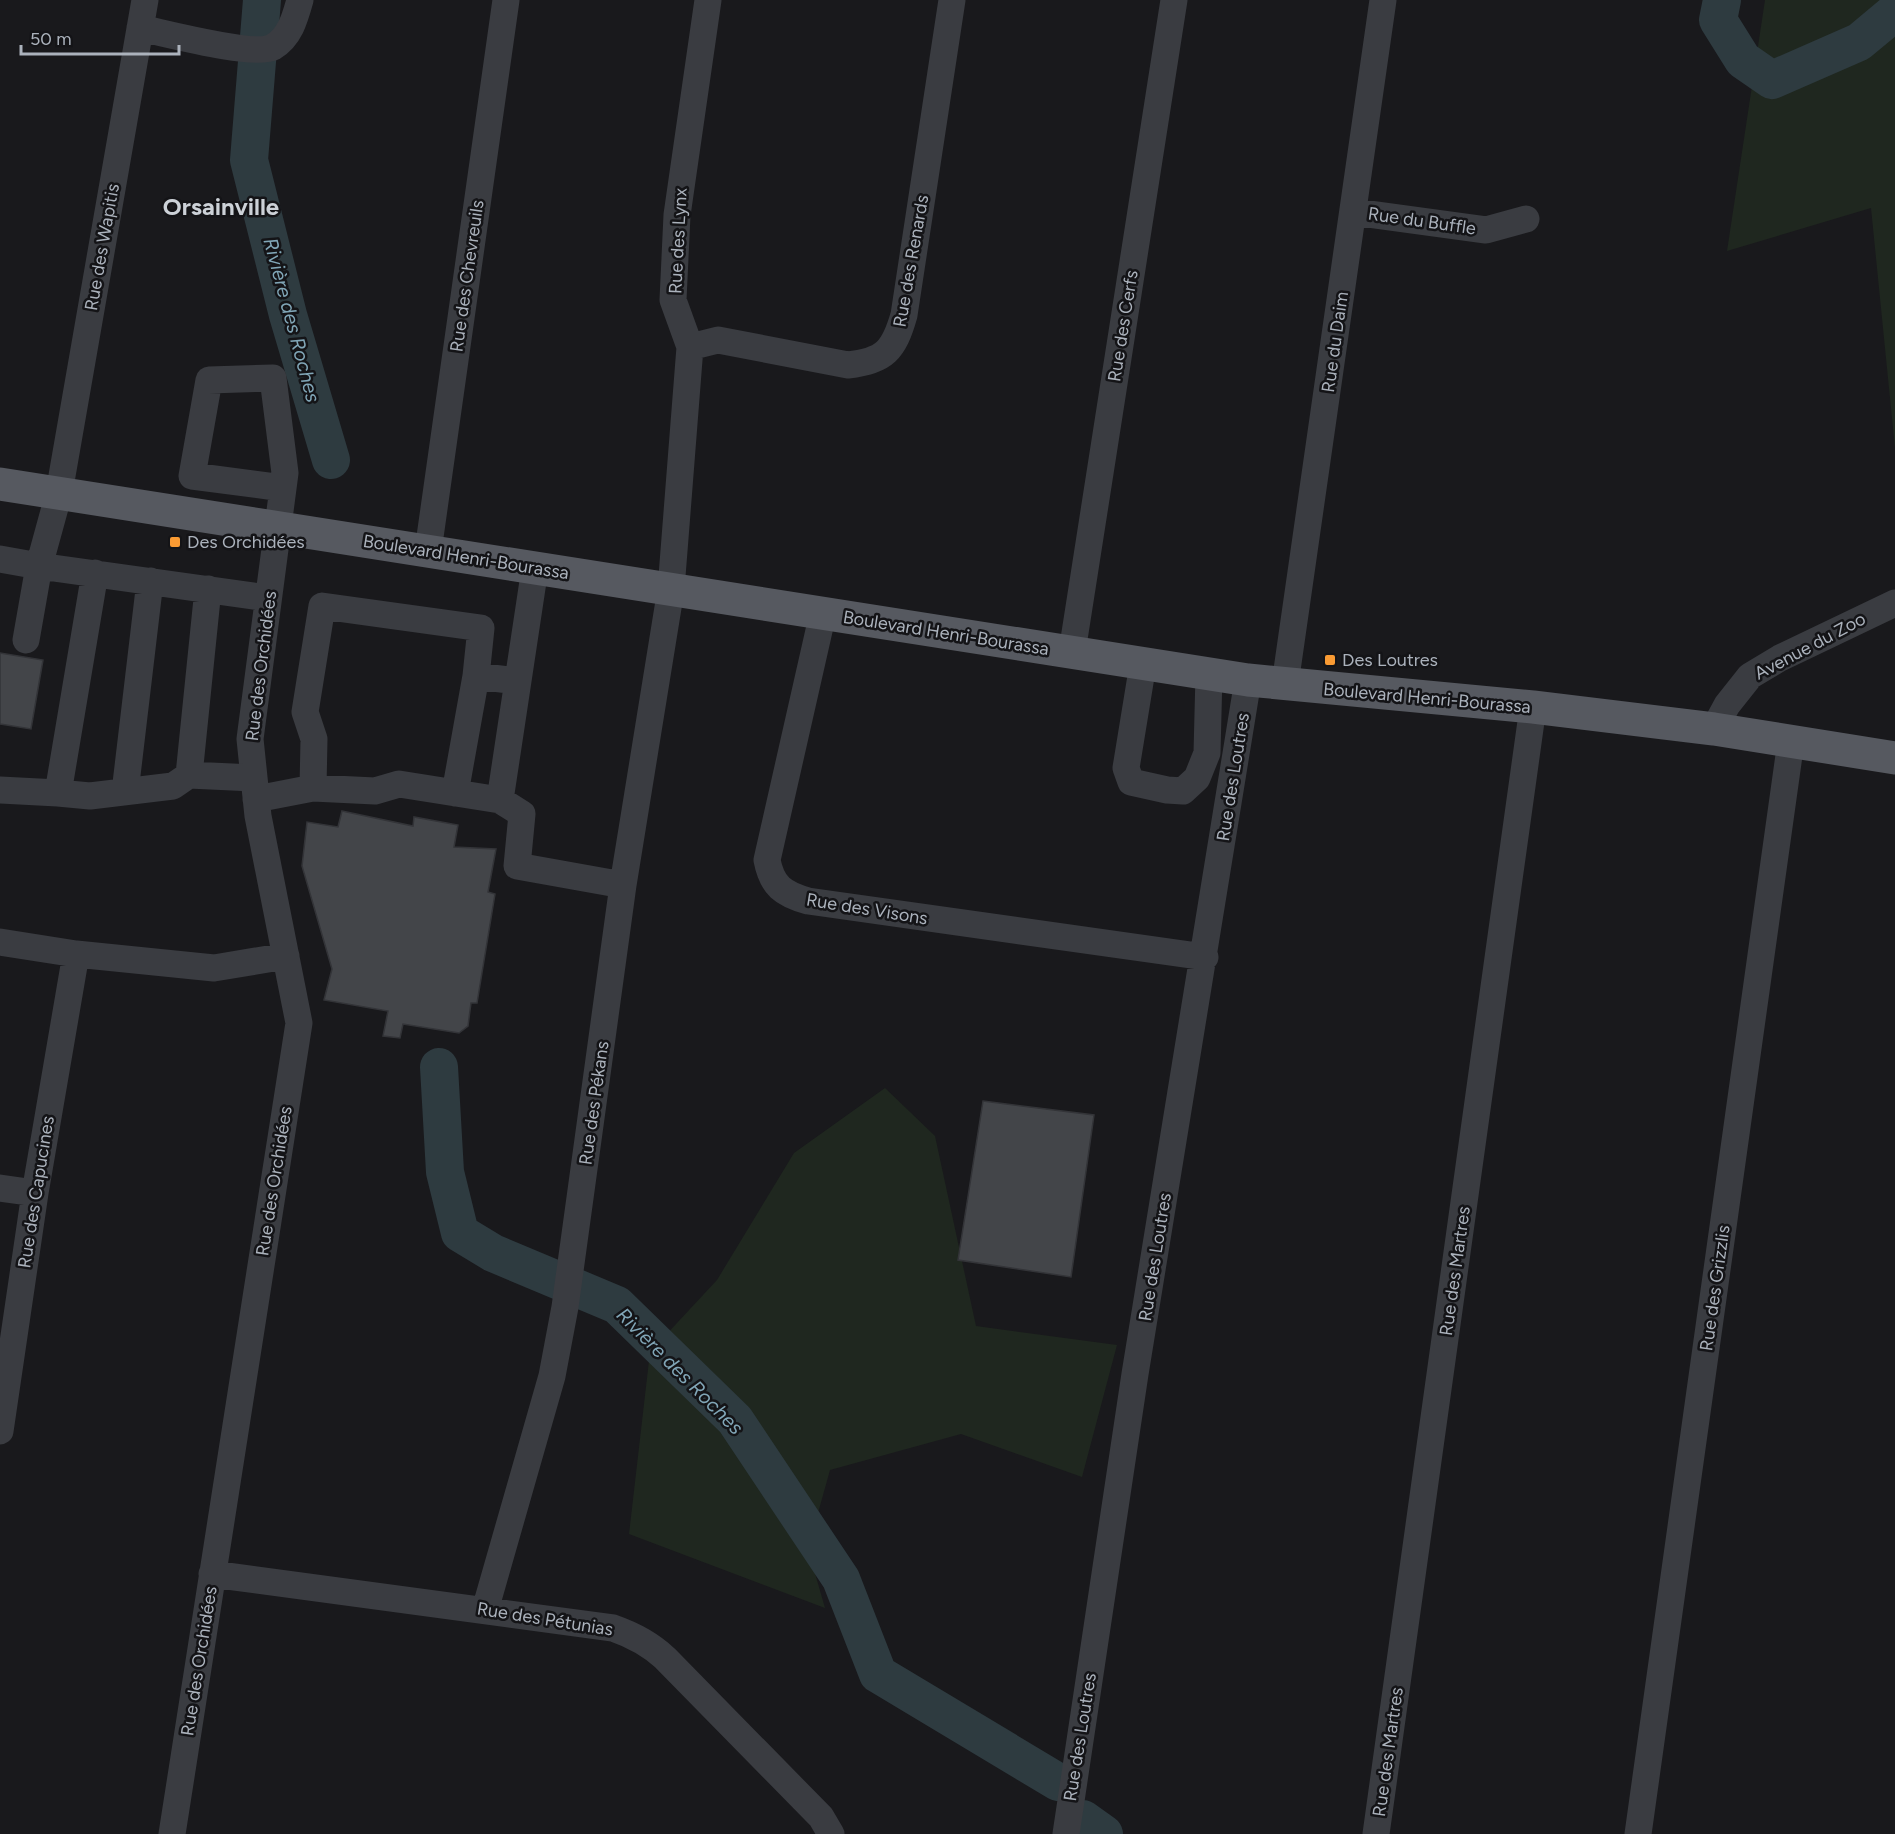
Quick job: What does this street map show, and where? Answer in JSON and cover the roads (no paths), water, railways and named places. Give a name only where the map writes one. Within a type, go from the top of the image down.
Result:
[{"type":"main road","name":"Boulevard Henri-Bourassa","points":[[0,484],[1248,680],[1533,707],[1714,729],[1895,758]]},
{"type":"street","name":"Rue des Wapitis","points":[[26,640],[39,566],[59,494],[144,0]]},
{"type":"street","points":[[140,28],[261,49],[285,38],[295,19],[300,0]]},
{"type":"street","name":"Rue des Chevreuils","points":[[428,551],[506,0]]},
{"type":"street","name":"Rue des Lynx","points":[[671,589],[690,347],[673,300],[677,215],[708,0]]},
{"type":"street","name":"Rue des Renards","points":[[690,347],[718,340],[848,365],[869,363],[885,354],[897,339],[903,315],[952,0]]},
{"type":"street","name":"Rue des Cerfs","points":[[1072,652],[1174,0]]},
{"type":"street","name":"Rue du Daim","points":[[1285,684],[1383,0]]},
{"type":"street","name":"Rue du Buffle","points":[[1354,212],[1486,230],[1526,219]]},
{"type":"street","name":"Rue des Orchidées","points":[[172,1834],[299,1023],[255,788],[250,739],[285,473],[273,378],[209,380],[192,476]]},
{"type":"street","points":[[187,514],[192,476],[283,488]]},
{"type":"street","points":[[0,559],[268,598]]},
{"type":"street","points":[[500,800],[536,568]]},
{"type":"street","points":[[58,793],[95,573]]},
{"type":"street","points":[[125,792],[150,581]]},
{"type":"street","points":[[189,775],[208,589]]},
{"type":"street","name":"Rue des Pékans","points":[[485,1610],[552,1376],[566,1307],[623,885],[671,589]]},
{"type":"street","name":"Avenue du Zoo","points":[[1714,729],[1727,705],[1750,676],[1780,658],[1895,603]]},
{"type":"street","points":[[313,788],[314,739],[305,712],[322,606],[482,628],[476,676],[455,793]]},
{"type":"street","name":"Rue des Visons","points":[[823,613],[767,860],[770,877],[780,890],[808,901],[1204,957]]},
{"type":"street","points":[[1143,664],[1126,768],[1131,782],[1167,790],[1183,791],[1197,778],[1207,753],[1209,674]]},
{"type":"street","points":[[476,676],[518,681]]},
{"type":"street","name":"Rue des Loutres","points":[[1066,1834],[1135,1374],[1248,680]]},
{"type":"street","name":"Rue des Martres","points":[[1376,1834],[1533,707]]},
{"type":"street","name":"Rue des Grizzlis","points":[[1638,1834],[1791,741]]},
{"type":"street","points":[[0,790],[90,796],[173,786],[189,775],[255,788],[375,791],[399,784],[500,800],[522,814],[517,866],[623,885]]},
{"type":"street","points":[[0,942],[76,954],[214,968],[286,956]]},
{"type":"street","name":"Rue des Capucines","points":[[0,1431],[35,1193],[76,954]]},
{"type":"street","points":[[0,1188],[35,1193]]},
{"type":"street","name":"Rue des Pétunias","points":[[212,1574],[613,1628],[651,1645],[821,1817],[831,1834]]},
{"type":"waterway","name":"Rivière des Roches","points":[[262,0],[249,160],[288,315],[331,460]]},
{"type":"waterway","points":[[1722,0],[1718,20],[1743,60],[1772,80],[1859,42],[1895,12]]},
{"type":"waterway","name":"Rivière des Roches","points":[[439,1067],[445,1172],[460,1233],[493,1253],[617,1305],[735,1420],[841,1579],[878,1674],[1058,1782]]},
{"type":"waterway","name":"Rivière des Roches","points":[[1083,1819],[1104,1834]]},
{"type":"place","name":"Des Orchidées","points":[[175,542]]},
{"type":"place","name":"Des Loutres","points":[[1330,660]]},
{"type":"district","name":"Orsainville","points":[[221,207]]}]
